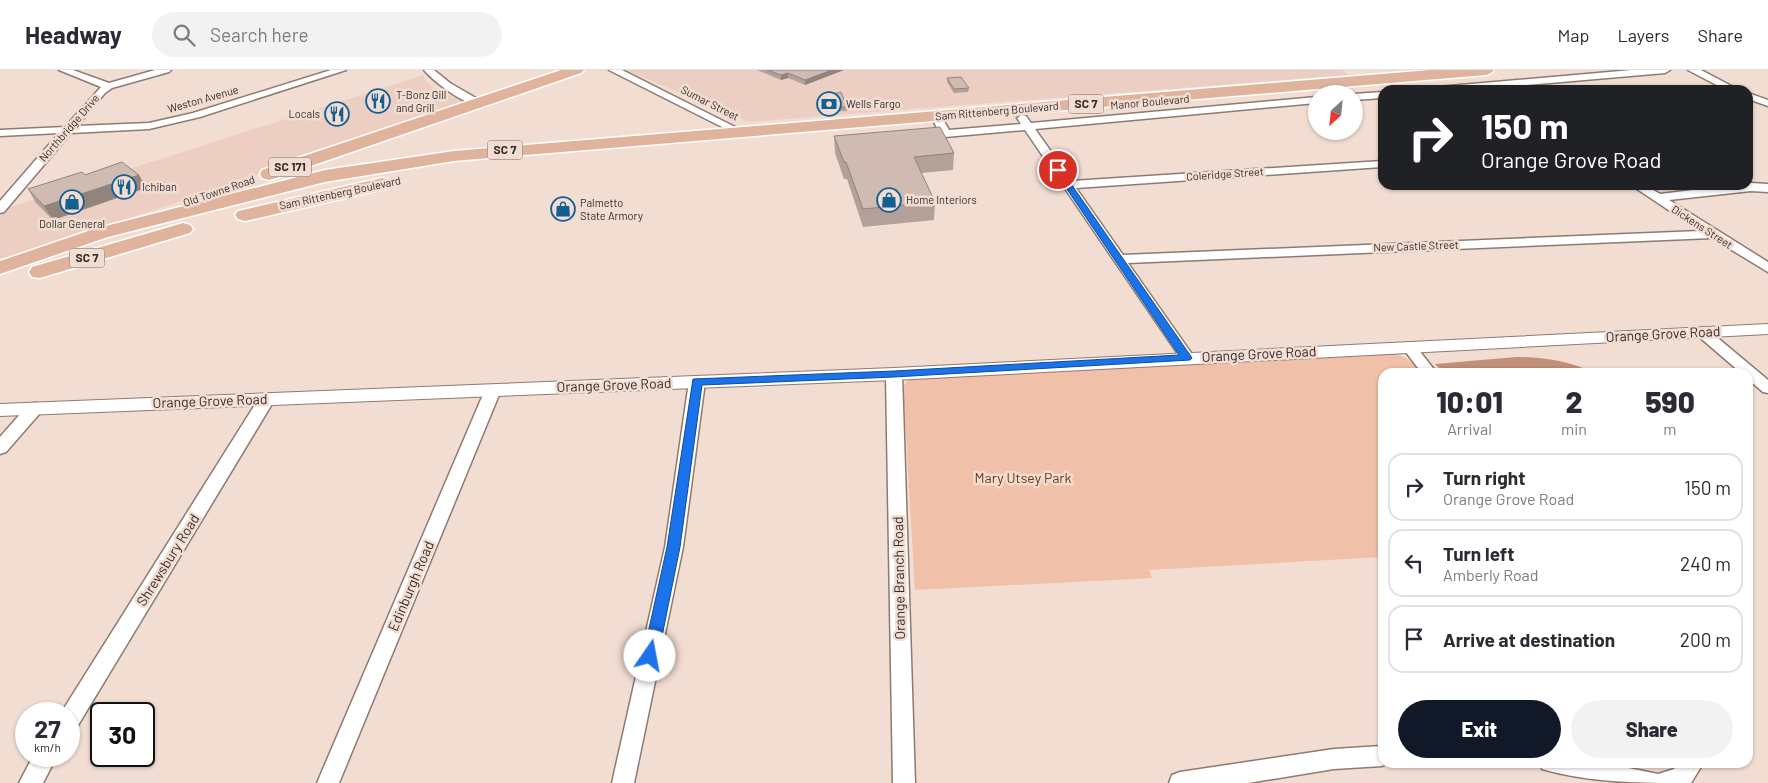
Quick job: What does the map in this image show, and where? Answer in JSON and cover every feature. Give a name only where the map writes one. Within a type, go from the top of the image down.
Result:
[{"type":"main road","name":"Old Towne Road","points":[[101,233],[576,70]]},
{"type":"main road","name":"Sam Rittenberg Boulevard","points":[[0,268],[101,233],[325,176],[425,160],[502,150],[1017,110],[1449,71],[1486,70]]},
{"type":"main road","name":"Old Towne Road","points":[[173,232],[325,176],[481,104]]},
{"type":"main road","name":"Sam Rittenberg Boulevard","points":[[0,284],[173,232],[315,198],[415,177],[540,156],[687,136]]},
{"type":"main road","points":[[415,177],[422,169],[439,162],[502,150]]},
{"type":"main road","points":[[0,277],[25,276],[30,265],[101,233]]},
{"type":"street","name":"Northbridge Drive","points":[[64,70],[109,86]]},
{"type":"street","points":[[109,86],[166,70]]},
{"type":"street","name":"Weston Avenue","points":[[67,130],[149,126],[176,121],[341,70]]},
{"type":"street","points":[[429,70],[437,79],[455,91],[481,104]]},
{"type":"street","name":"Sumar Street","points":[[614,70],[740,132]]},
{"type":"street","points":[[1512,85],[1665,70]]},
{"type":"street","points":[[1693,70],[1724,85]]},
{"type":"street","points":[[1449,71],[1476,85]]},
{"type":"street","name":"Northbridge Drive","points":[[0,209],[101,91],[109,86]]},
{"type":"street","points":[[1363,96],[1378,95]]},
{"type":"street","points":[[1753,98],[1768,103]]},
{"type":"street","name":"Manor Boulevard","points":[[936,116],[945,134],[1308,101]]},
{"type":"street","points":[[1017,110],[1187,358]]},
{"type":"street","points":[[0,133],[67,130]]},
{"type":"street","name":"Coleridge Street","points":[[1068,184],[1378,164]]},
{"type":"street","points":[[1753,187],[1768,188]]},
{"type":"street","name":"Dickens Street","points":[[1645,190],[1768,268]]},
{"type":"street","points":[[1658,198],[1726,190]]},
{"type":"street","name":"New Castle Street","points":[[1119,258],[1712,234]]},
{"type":"street","name":"Orange Grove Road","points":[[0,410],[894,374],[1768,329]]},
{"type":"street","points":[[1702,332],[1744,368]]},
{"type":"street","points":[[1409,347],[1426,368]]},
{"type":"street","name":"Orange Branch Road","points":[[894,374],[904,783]]},
{"type":"street","points":[[1753,375],[1768,388]]},
{"type":"street","points":[[623,783],[674,547],[697,382]]},
{"type":"street","name":"Edinburgh Road","points":[[328,783],[494,390]]},
{"type":"street","name":"Shrewsbury Road","points":[[80,702],[267,399]]},
{"type":"street","points":[[0,448],[35,408]]},
{"type":"street","points":[[1180,783],[1334,759],[1378,756]]},
{"type":"street","points":[[30,783],[39,767]]},
{"type":"street","points":[[1576,768],[1638,782],[1655,783]]},
{"type":"street","points":[[1662,783],[1681,778],[1688,768]]},
{"type":"shaded area","points":[[626,70],[1342,70],[1348,75],[748,122]]},
{"type":"shaded area","points":[[424,75],[425,80],[432,86],[460,101],[460,104],[187,199],[0,261],[0,216],[7,208]]},
{"type":"shaded area","points":[[1516,357],[1555,360],[1582,368],[1439,368],[1435,364]]},
{"type":"green space","name":"Mary Utsey Park","points":[[1393,354],[1402,356],[1418,368],[1378,368],[1378,557],[1149,570],[1152,578],[915,590],[903,386],[909,379]]},
{"type":"building","points":[[767,70],[832,70],[805,80],[788,73],[781,75]]},
{"type":"building","points":[[961,77],[969,88],[954,89],[947,78]]},
{"type":"building","points":[[841,92],[847,107],[827,108],[821,97]]},
{"type":"building","name":"Home Interiors","points":[[940,127],[954,153],[914,157],[935,202],[863,209],[846,162],[844,162],[834,136]]},
{"type":"building","points":[[122,162],[139,175],[44,206],[28,189],[82,172],[85,175]]},
{"type":"place","name":"T-Bonz Gill and Grill","points":[[378,101]]},
{"type":"place","name":"Wells Fargo","points":[[829,104]]},
{"type":"place","name":"Locals","points":[[337,114]]},
{"type":"place","name":"Ichiban","points":[[124,187]]},
{"type":"place","name":"Home Interiors","points":[[889,200]]},
{"type":"place","name":"Dollar General","points":[[72,202]]},
{"type":"place","name":"Palmetto State Armory","points":[[563,209]]},
{"type":"route","points":[[650,656],[674,547],[697,382],[894,374],[1187,358],[1058,170]]}]
